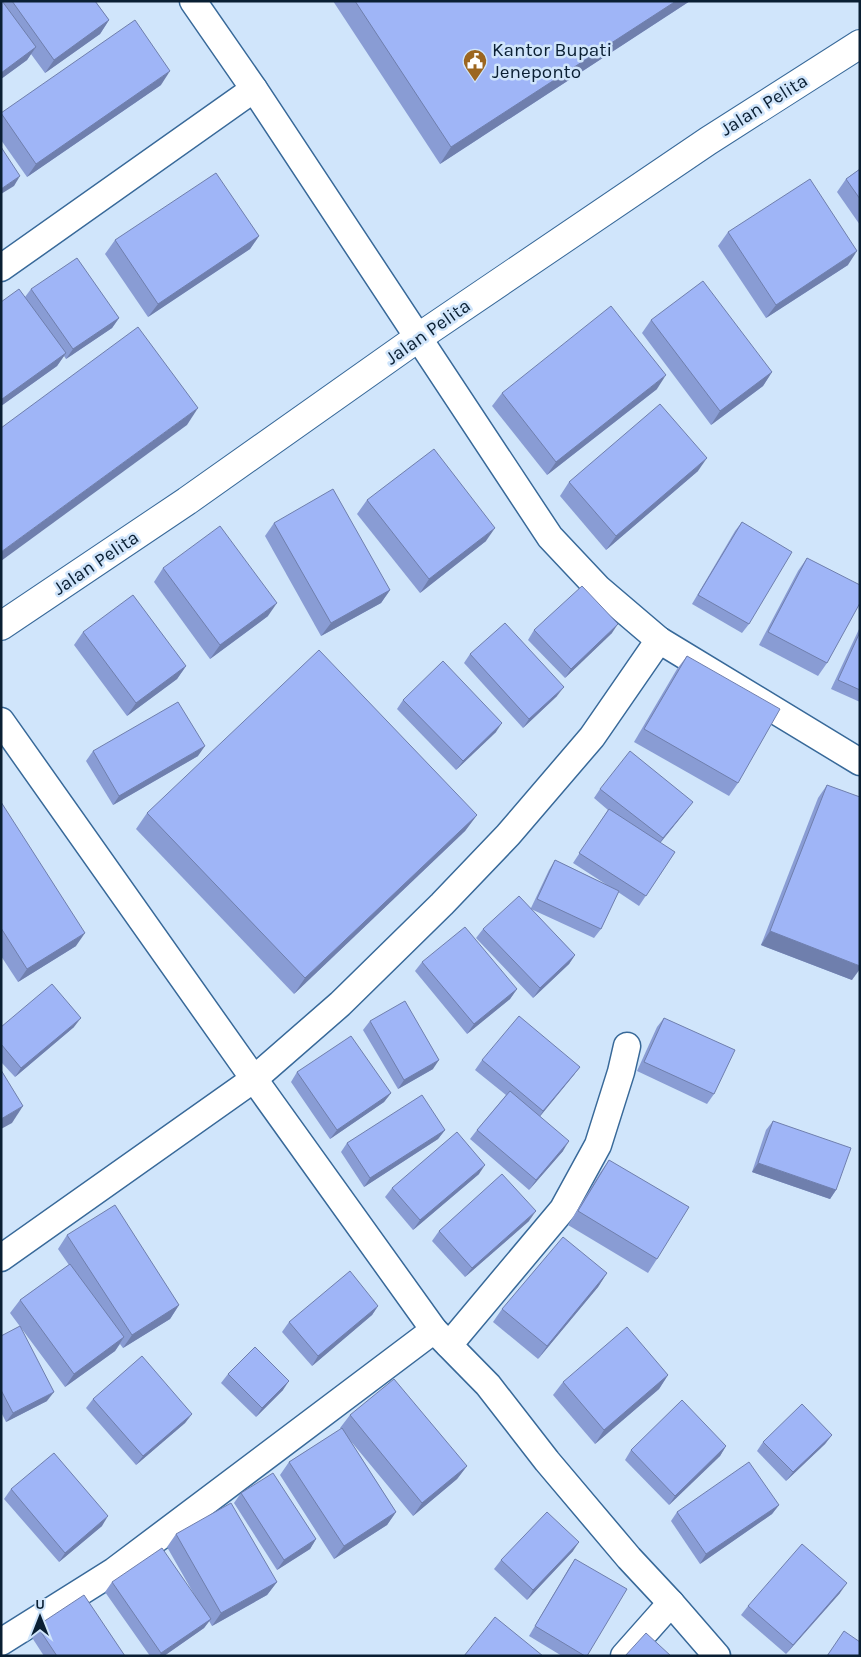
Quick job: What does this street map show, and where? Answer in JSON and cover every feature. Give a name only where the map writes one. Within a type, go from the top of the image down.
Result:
[{"type":"highway","name":"Jalan Pelita","points":[[1,626],[187,501],[420,338],[708,141],[860,44]]},
{"type":"street","points":[[193,1],[420,338],[550,537],[598,588],[659,640],[860,762]]},
{"type":"street","points":[[1,268],[254,89]]},
{"type":"street","points":[[1,1258],[254,1079],[340,1004],[442,904],[508,835],[592,737],[659,640]]},
{"type":"street","points":[[1,721],[254,1079],[441,1338],[488,1385],[553,1468],[629,1558],[717,1656]]},
{"type":"street","points":[[1,1642],[114,1571],[441,1338],[563,1208],[598,1146],[628,1046]]},
{"type":"street","points":[[624,1656],[670,1602]]},
{"type":"building","points":[[1,1],[36,47],[1,73]]},
{"type":"building","points":[[12,1],[95,1],[109,20],[54,60]]},
{"type":"building","name":"Kantor Bupati Jeneponto","points":[[355,1],[676,1],[451,147]]},
{"type":"building","points":[[135,20],[170,71],[36,164],[1,113]]},
{"type":"building","points":[[1,147],[20,176],[1,189]]},
{"type":"building","points":[[860,169],[860,199],[846,179]]},
{"type":"building","points":[[216,173],[259,236],[158,304],[115,240]]},
{"type":"building","points":[[810,179],[857,251],[776,305],[728,232]]},
{"type":"building","points":[[77,258],[119,318],[73,349],[31,289]]},
{"type":"building","points":[[703,281],[772,372],[720,411],[651,320]]},
{"type":"building","points":[[19,289],[66,353],[2,399],[1,302]]},
{"type":"building","points":[[611,306],[666,375],[556,462],[502,393]]},
{"type":"building","points":[[138,327],[198,408],[1,552],[1,428]]},
{"type":"building","points":[[660,404],[707,458],[616,536],[569,482]]},
{"type":"building","points":[[434,449],[495,528],[429,579],[367,500]]},
{"type":"building","points":[[333,489],[390,590],[331,623],[274,523]]},
{"type":"building","points":[[742,522],[792,552],[749,624],[698,595]]},
{"type":"building","points":[[220,526],[277,603],[220,645],[163,568]]},
{"type":"building","points":[[807,558],[860,585],[860,603],[827,663],[768,632]]},
{"type":"building","points":[[582,586],[618,624],[571,669],[534,630]]},
{"type":"building","points":[[133,595],[186,666],[136,703],[83,632]]},
{"type":"building","points":[[505,623],[564,687],[529,719],[470,654]]},
{"type":"building","points":[[860,632],[860,690],[838,680]]},
{"type":"building","points":[[319,650],[477,815],[305,978],[147,813]]},
{"type":"building","points":[[687,656],[780,709],[738,783],[644,729]]},
{"type":"building","points":[[443,661],[502,723],[463,761],[403,700]]},
{"type":"building","points":[[178,702],[205,746],[119,796],[93,751]]},
{"type":"building","points":[[630,751],[693,802],[663,838],[600,789]]},
{"type":"building","points":[[827,785],[860,797],[860,966],[770,931]]},
{"type":"building","points":[[1,802],[85,933],[27,969],[1,928]]},
{"type":"building","points":[[609,809],[675,852],[646,896],[579,853]]},
{"type":"building","points":[[555,860],[619,891],[601,929],[537,899]]},
{"type":"building","points":[[519,896],[575,955],[540,988],[483,929]]},
{"type":"building","points":[[465,927],[517,989],[474,1024],[422,962]]},
{"type":"building","points":[[52,984],[81,1018],[21,1068],[1,1044],[1,1027]]},
{"type":"building","points":[[405,1001],[439,1060],[404,1080],[370,1021]]},
{"type":"building","points":[[519,1016],[580,1067],[543,1111],[482,1060]]},
{"type":"building","points":[[664,1018],[735,1050],[714,1094],[644,1062]]},
{"type":"building","points":[[351,1036],[391,1093],[337,1130],[297,1072]]},
{"type":"building","points":[[1,1070],[23,1106],[1,1119]]},
{"type":"building","points":[[510,1091],[569,1141],[536,1180],[477,1130]]},
{"type":"building","points":[[422,1095],[445,1130],[370,1178],[347,1143]]},
{"type":"building","points":[[773,1121],[851,1148],[836,1190],[758,1163]]},
{"type":"building","points":[[457,1132],[485,1165],[420,1220],[392,1188]]},
{"type":"building","points":[[609,1160],[689,1207],[657,1259],[578,1211]]},
{"type":"building","points":[[502,1174],[536,1211],[472,1268],[439,1231]]},
{"type":"building","points":[[115,1205],[179,1305],[132,1335],[67,1235]]},
{"type":"building","points":[[563,1237],[607,1273],[547,1346],[502,1309]]},
{"type":"building","points":[[70,1264],[124,1337],[74,1374],[20,1300]]},
{"type":"building","points":[[350,1271],[378,1306],[318,1356],[289,1322]]},
{"type":"building","points":[[20,1326],[54,1392],[13,1413],[1,1390],[1,1336]]},
{"type":"building","points":[[627,1327],[668,1375],[604,1430],[563,1382]]},
{"type":"building","points":[[255,1347],[289,1381],[262,1408],[228,1374]]},
{"type":"building","points":[[142,1356],[192,1414],[143,1456],[93,1399]]},
{"type":"building","points":[[394,1379],[467,1466],[422,1503],[350,1415]]},
{"type":"building","points":[[682,1400],[726,1446],[675,1496],[631,1450]]},
{"type":"building","points":[[802,1404],[832,1435],[793,1472],[763,1442]]},
{"type":"building","points":[[342,1428],[396,1512],[344,1546],[289,1462]]},
{"type":"building","points":[[54,1453],[108,1516],[65,1553],[11,1489]]},
{"type":"building","points":[[749,1462],[779,1505],[706,1554],[677,1512]]},
{"type":"building","points":[[273,1473],[316,1539],[284,1560],[241,1493]]},
{"type":"building","points":[[231,1503],[277,1582],[221,1613],[176,1534]]},
{"type":"building","points":[[547,1512],[579,1542],[533,1590],[501,1560]]},
{"type":"building","points":[[802,1544],[847,1583],[793,1645],[748,1606]]},
{"type":"building","points":[[162,1548],[211,1619],[161,1653],[112,1582]]},
{"type":"building","points":[[575,1559],[627,1589],[587,1656],[535,1626]]},
{"type":"building","points":[[84,1595],[125,1656],[57,1656],[37,1626]]},
{"type":"building","points":[[495,1617],[543,1656],[464,1656]]},
{"type":"building","points":[[844,1631],[860,1642],[860,1656],[827,1656]]},
{"type":"building","points":[[646,1633],[671,1656],[625,1656]]},
{"type":"place","name":"Kantor Bupati Jeneponto","points":[[475,82]]}]
